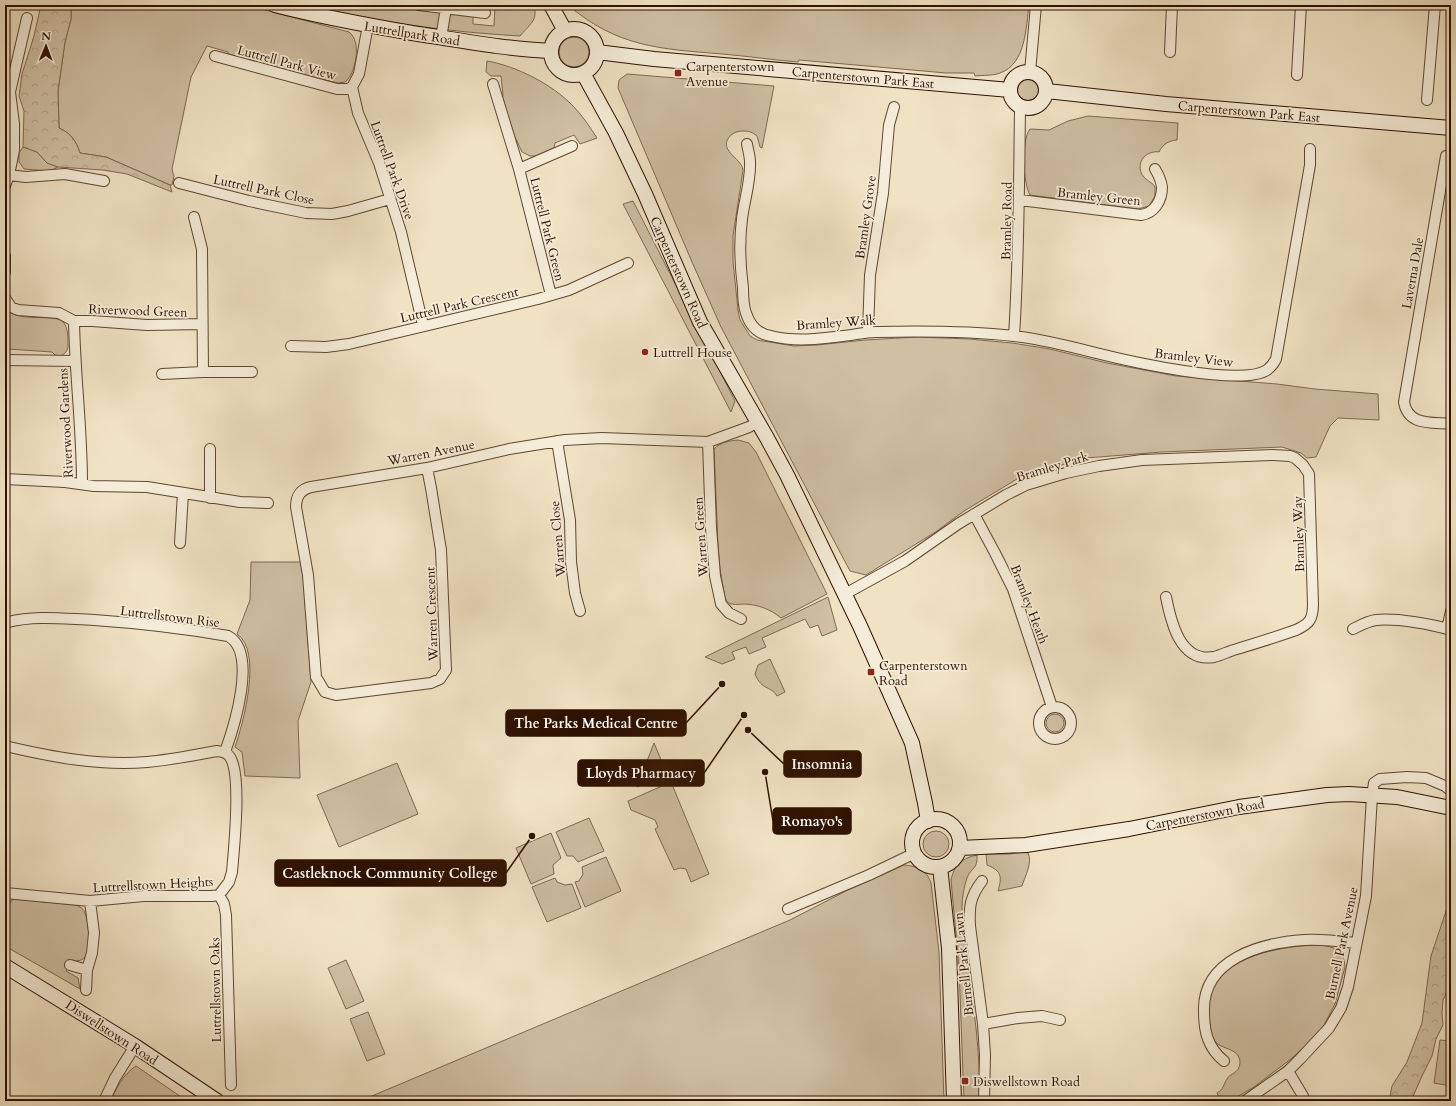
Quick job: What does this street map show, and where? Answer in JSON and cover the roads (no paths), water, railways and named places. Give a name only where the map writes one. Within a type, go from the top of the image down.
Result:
[{"type":"street","name":"Luttrellpark Road","points":[[275,5],[368,26],[522,50],[551,51]]},
{"type":"street","points":[[419,5],[485,13]]},
{"type":"street","points":[[551,5],[566,31]]},
{"type":"street","points":[[1030,72],[1036,5]]},
{"type":"street","points":[[1170,52],[1172,5]]},
{"type":"street","points":[[1297,75],[1301,5]]},
{"type":"street","points":[[1427,100],[1436,5]]},
{"type":"street","points":[[441,38],[446,8]]},
{"type":"street","points":[[5,186],[9,175],[14,150],[13,108],[8,92],[26,18]]},
{"type":"street","points":[[352,87],[359,74],[368,26]]},
{"type":"street","points":[[573,29],[587,33],[596,44],[597,52],[593,65],[583,73],[575,75],[563,72],[554,63],[551,51],[555,39],[566,31],[573,29]]},
{"type":"street","name":"Carpenterstown Park East","points":[[597,52],[654,59],[1010,90]]},
{"type":"street","name":"Luttrell Park View","points":[[215,56],[337,89],[348,89],[352,87]]},
{"type":"street","points":[[1024,72],[1030,72],[1040,76],[1046,86],[1047,91],[1046,97],[1038,106],[1026,109],[1020,107],[1012,100],[1010,90],[1014,79],[1024,72]]},
{"type":"street","name":"Carpenterstown Road","points":[[583,73],[622,146],[645,194],[700,322],[787,475],[896,705],[912,743],[928,821]]},
{"type":"street","name":"Luttrell Park Green","points":[[493,84],[519,169],[551,295]]},
{"type":"street","name":"Luttrell Park Drive","points":[[352,87],[358,113],[379,163],[404,243],[423,325]]},
{"type":"street","name":"Carpenterstown Park East","points":[[1047,91],[1166,104],[1451,128]]},
{"type":"street","name":"Bramley Grove","points":[[868,332],[870,274],[883,193],[890,124],[894,107]]},
{"type":"street","name":"Bramley Road","points":[[1014,336],[1018,282],[1020,107]]},
{"type":"street","name":"Bramley Walk","points":[[747,144],[750,163],[742,219],[740,250],[744,306],[748,320],[757,332],[765,335],[792,339],[817,339],[868,332],[942,332],[1014,336]]},
{"type":"street","name":"Luttrell Park Green","points":[[519,169],[572,146]]},
{"type":"street","name":"Bramley View","points":[[1014,336],[1043,341],[1127,361],[1192,372],[1234,375],[1255,374],[1267,370],[1274,364],[1277,356],[1310,165],[1310,149]]},
{"type":"street","name":"Laverna Dale","points":[[1446,156],[1404,396],[1405,408],[1412,418],[1416,420],[1451,424]]},
{"type":"street","name":"Bramley Green","points":[[1020,200],[1141,215],[1147,214],[1154,209],[1161,193],[1161,182],[1155,169]]},
{"type":"street","points":[[9,175],[26,177],[65,174],[104,181]]},
{"type":"street","name":"Luttrell Park Close","points":[[179,183],[249,201],[306,213],[332,214],[390,199]]},
{"type":"street","name":"Riverwood Green","points":[[194,217],[202,249],[203,372]]},
{"type":"street","points":[[5,256],[5,272]]},
{"type":"street","name":"Luttrell Park Crescent","points":[[291,346],[326,347],[349,344],[551,295],[585,283],[628,263]]},
{"type":"street","points":[[5,298],[11,307],[18,310],[59,313],[74,321]]},
{"type":"street","name":"Riverwood Green","points":[[74,321],[147,325],[202,324]]},
{"type":"street","name":"Riverwood Gardens","points":[[74,321],[82,483]]},
{"type":"street","name":"Riverwood Gardens","points":[[5,360],[75,361]]},
{"type":"street","points":[[162,374],[252,372]]},
{"type":"street","name":"Warren Avenue","points":[[319,684],[316,678],[308,575],[297,512],[297,498],[302,491],[307,488],[427,468],[509,449],[557,441],[604,438],[708,442],[735,433],[758,422]]},
{"type":"street","name":"Warren Close","points":[[557,441],[570,520],[571,562],[575,593],[580,611]]},
{"type":"street","name":"Warren Green","points":[[708,442],[711,528],[715,576],[721,604],[729,613],[741,619]]},
{"type":"street","points":[[210,449],[210,498]]},
{"type":"street","name":"Bramley Park","points":[[844,594],[904,561],[974,514],[1026,485],[1066,473],[1099,466],[1142,460],[1256,455],[1281,455],[1295,458]]},
{"type":"street","name":"Bramley Way","points":[[1166,597],[1173,626],[1181,642],[1188,651],[1199,657],[1214,657],[1296,630],[1305,626],[1309,622],[1312,615],[1313,604],[1309,474],[1303,465],[1295,458]]},
{"type":"street","name":"Warren Crescent","points":[[319,684],[325,692],[336,695],[431,684],[440,679],[446,670],[441,550],[427,468]]},
{"type":"street","name":"Riverwood Gardens","points":[[5,479],[82,483],[94,486],[147,487],[240,502],[268,503]]},
{"type":"street","points":[[180,543],[183,493]]},
{"type":"street","name":"Bramley Heath","points":[[974,514],[996,553],[1013,589],[1052,707]]},
{"type":"street","points":[[1353,629],[1367,622],[1376,620],[1403,622],[1449,630],[1451,611]]},
{"type":"street","name":"Luttrellstown Rise","points":[[8,622],[26,618],[103,621],[167,627],[222,635],[232,638],[240,647],[242,654],[241,696],[238,713],[225,752]]},
{"type":"street","points":[[5,746],[49,756],[100,762],[146,762],[217,751],[225,752]]},
{"type":"street","name":"Luttrellstown Heights","points":[[5,893],[90,901],[144,896],[219,895],[229,882],[232,872],[236,802],[234,766],[230,757],[225,752]]},
{"type":"street","points":[[1372,796],[1374,783],[1380,779],[1407,777],[1426,778],[1445,786],[1451,791]]},
{"type":"street","name":"Carpenterstown Road","points":[[960,848],[1026,845],[1129,829],[1239,807],[1327,795],[1397,797],[1451,808]]},
{"type":"street","name":"Burnell Park Avenue","points":[[1245,1101],[1288,1071],[1316,1043],[1329,1028],[1338,1014],[1348,987],[1366,896],[1372,796]]},
{"type":"street","points":[[941,820],[950,824],[958,834],[960,840],[960,848],[954,858],[948,864],[940,867],[925,864],[919,859],[915,853],[912,843],[914,834],[920,826],[928,821],[941,820]]},
{"type":"street","points":[[788,909],[869,875],[915,853]]},
{"type":"street","points":[[940,867],[949,948],[954,1101]]},
{"type":"street","name":"Burnell Park Lawn","points":[[982,881],[972,897],[969,913],[983,1024],[985,1055],[984,1101]]},
{"type":"street","name":"Luttrellstown Oaks","points":[[219,895],[224,904],[226,915],[231,1086]]},
{"type":"street","points":[[86,990],[94,933],[90,901]]},
{"type":"street","points":[[1224,1061],[1216,1055],[1210,1045],[1203,1008],[1211,980],[1226,964],[1254,950],[1284,943],[1303,940],[1325,940],[1356,943]]},
{"type":"street","points":[[70,965],[88,970]]},
{"type":"street","name":"Diswellstown Road","points":[[5,966],[135,1046],[217,1101]]},
{"type":"street","name":"Burnell Park Lawn","points":[[983,1024],[1018,1018],[1042,1016],[1060,1020]]},
{"type":"street","points":[[104,1101],[135,1046]]},
{"type":"street","points":[[1288,1071],[1303,1096]]},
{"type":"place","name":"Carpenterstown Avenue","points":[[678,73]]},
{"type":"place","name":"Luttrell House","points":[[645,352]]},
{"type":"place","name":"Carpenterstown Road","points":[[871,672]]},
{"type":"place","name":"The Parks Medical Centre","points":[[722,684]]},
{"type":"place","name":"Lloyds Pharmacy","points":[[744,715]]},
{"type":"place","name":"Insomnia","points":[[748,730]]},
{"type":"place","name":"Romayo's","points":[[765,772]]},
{"type":"place","name":"Castleknock Community College","points":[[532,836]]},
{"type":"place","name":"Diswellstown Road","points":[[965,1081]]}]
